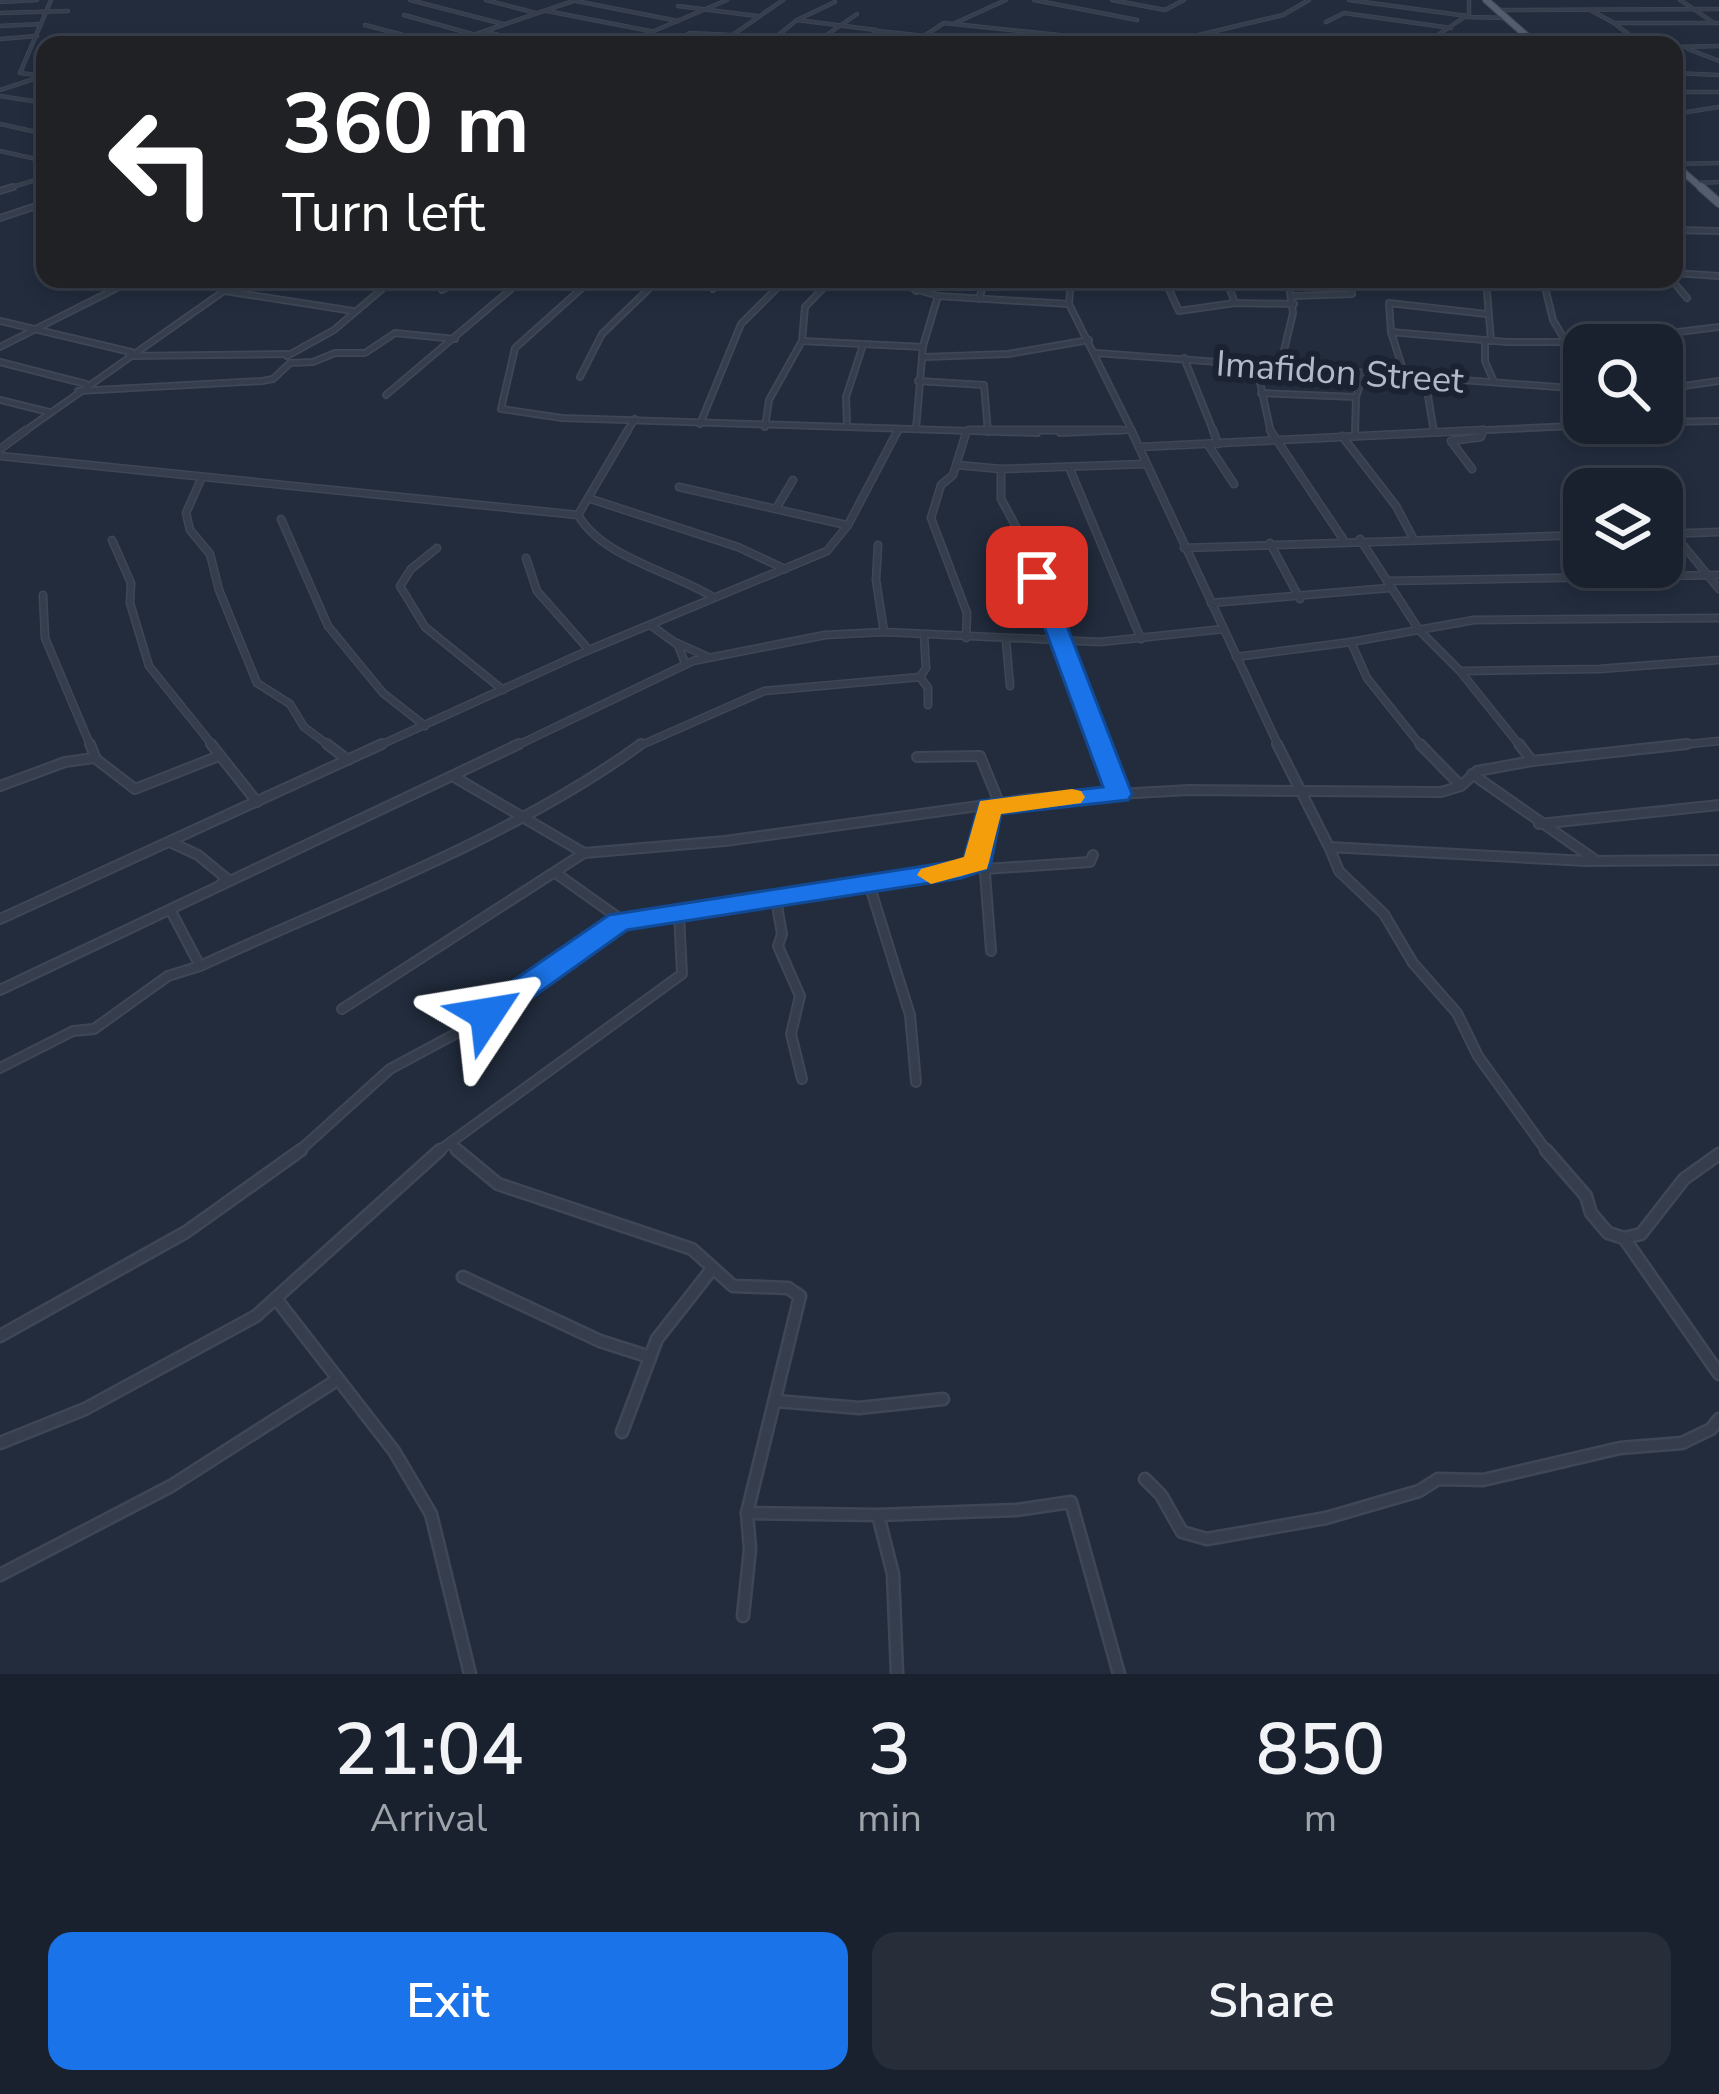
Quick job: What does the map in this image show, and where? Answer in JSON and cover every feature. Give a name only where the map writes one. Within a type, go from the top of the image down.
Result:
[{"type":"main road","points":[[1486,0],[1527,36]]},
{"type":"main road","points":[[1685,173],[1719,202]]},
{"type":"street","points":[[0,2],[37,0]]},
{"type":"street","points":[[38,36],[51,0]]},
{"type":"street","points":[[410,0],[505,24]]},
{"type":"street","points":[[486,0],[537,14]]},
{"type":"street","points":[[553,0],[567,3]]},
{"type":"street","points":[[471,36],[575,0],[678,21]]},
{"type":"street","points":[[643,36],[727,0]]},
{"type":"street","points":[[685,36],[731,35],[783,0]]},
{"type":"street","points":[[953,24],[1010,0]]},
{"type":"street","points":[[1034,0],[1137,20]]},
{"type":"street","points":[[1112,0],[1165,10],[1184,0]]},
{"type":"street","points":[[1193,36],[1283,15],[1309,0]]},
{"type":"street","points":[[1348,0],[1507,18]]},
{"type":"street","points":[[1438,36],[1466,16],[1469,0]]},
{"type":"street","points":[[1680,0],[1718,25]]},
{"type":"street","points":[[777,36],[797,20],[835,2]]},
{"type":"street","points":[[678,6],[757,16]]},
{"type":"street","points":[[1589,9],[1631,36]]},
{"type":"street","points":[[1499,10],[1719,9]]},
{"type":"street","points":[[0,14],[68,10]]},
{"type":"street","points":[[545,10],[653,32]]},
{"type":"street","points":[[1326,22],[1344,13],[1451,28]]},
{"type":"street","points":[[823,36],[857,14]]},
{"type":"street","points":[[404,15],[474,35]]},
{"type":"street","points":[[797,20],[937,36]]},
{"type":"street","points":[[922,34],[940,23],[1068,36]]},
{"type":"street","points":[[1614,23],[1718,25]]},
{"type":"street","points":[[0,26],[41,24]]},
{"type":"street","points":[[365,25],[408,36]]},
{"type":"street","points":[[483,31],[506,36]]},
{"type":"street","points":[[871,36],[877,31]]},
{"type":"street","points":[[0,39],[36,36]]},
{"type":"street","points":[[36,43],[20,73],[36,75]]},
{"type":"street","points":[[1684,47],[1719,46]]},
{"type":"street","points":[[1684,47],[1719,61]]},
{"type":"street","points":[[1683,73],[1719,75]]},
{"type":"street","points":[[0,93],[36,79]]},
{"type":"street","points":[[1683,92],[1719,92]]},
{"type":"street","points":[[0,93],[36,101]]},
{"type":"street","points":[[1683,114],[1717,110]]},
{"type":"street","points":[[0,124],[36,132]]},
{"type":"street","points":[[0,151],[36,159]]},
{"type":"street","points":[[1683,164],[1719,163]]},
{"type":"street","points":[[0,191],[36,180]]},
{"type":"street","points":[[1696,183],[1719,182]]},
{"type":"street","points":[[0,218],[36,206]]},
{"type":"street","points":[[1683,230],[1719,230]]},
{"type":"street","points":[[1683,276],[1719,277]]},
{"type":"street","points":[[0,347],[119,288]]},
{"type":"street","points":[[2,448],[229,288]]},
{"type":"street","points":[[0,321],[130,354],[288,354],[334,330],[381,288]]},
{"type":"street","points":[[386,395],[513,288]]},
{"type":"street","points":[[582,288],[515,349],[501,410],[562,418],[765,427],[847,425],[966,433],[1130,430]]},
{"type":"street","points":[[580,376],[587,353],[608,324],[649,288]]},
{"type":"street","points":[[700,424],[733,333],[758,300],[774,288]]},
{"type":"street","points":[[765,427],[769,400],[802,341],[809,298],[821,288]]},
{"type":"street","points":[[908,288],[938,296],[1069,304]]},
{"type":"street","points":[[979,299],[982,288]]},
{"type":"street","points":[[1070,288],[1069,304],[1096,352],[1184,548],[1340,871],[1384,914],[1413,963],[1457,1012],[1478,1056],[1554,1161],[1586,1196],[1591,1213],[1608,1233],[1624,1238],[1641,1234],[1684,1178],[1719,1154]]},
{"type":"street","points":[[1168,288],[1180,311],[1352,294],[1351,288]]},
{"type":"street","points":[[1229,288],[1235,303]]},
{"type":"street","points":[[1280,368],[1294,300],[1291,288]]},
{"type":"street","points":[[1486,288],[1485,361],[1494,382]]},
{"type":"street","points":[[1545,288],[1553,320],[1563,337]]},
{"type":"street","points":[[1680,288],[1687,298]]},
{"type":"street","points":[[224,292],[353,311]]},
{"type":"street","points":[[916,429],[923,347],[938,296]]},
{"type":"street","points":[[1406,376],[1391,332],[1390,303],[1486,314]]},
{"type":"street","points":[[1683,333],[1719,327]]},
{"type":"street","points":[[1391,332],[1563,342]]},
{"type":"street","points":[[282,368],[334,352],[365,353],[395,333],[455,339]]},
{"type":"street","points":[[925,357],[1008,354],[1089,340]]},
{"type":"street","points":[[802,341],[923,347]]},
{"type":"street","points":[[847,425],[846,397],[863,345]]},
{"type":"street","name":"Imafidon Street","points":[[1096,352],[1563,387]]},
{"type":"street","points":[[78,391],[262,381],[273,379],[288,354]]},
{"type":"street","points":[[1184,358],[1219,444]]},
{"type":"street","points":[[0,362],[87,385]]},
{"type":"street","points":[[1256,364],[1272,438],[1344,540]]},
{"type":"street","points":[[1355,434],[1356,397],[1364,372]]},
{"type":"street","points":[[1425,378],[1434,432]]},
{"type":"street","points":[[918,381],[984,385],[988,432]]},
{"type":"street","points":[[1683,386],[1719,381]]},
{"type":"street","points":[[1261,393],[1356,397]]},
{"type":"street","points":[[0,400],[49,412]]},
{"type":"street","points":[[578,515],[635,419]]},
{"type":"street","points":[[1683,422],[1719,421]]},
{"type":"street","points":[[811,439],[815,425]]},
{"type":"street","points":[[1139,447],[1563,426]]},
{"type":"street","points":[[0,919],[589,650],[826,551],[848,525],[899,429]]},
{"type":"street","points":[[1472,469],[1451,441],[1481,437],[1483,430]]},
{"type":"street","points":[[966,433],[957,465],[941,485],[931,518],[967,613],[967,638]]},
{"type":"street","points":[[1341,435],[1396,506],[1413,538]]},
{"type":"street","points":[[1209,444],[1234,484]]},
{"type":"street","points":[[2,448],[202,477],[578,515]]},
{"type":"street","points":[[957,465],[1001,469],[1145,464]]},
{"type":"street","points":[[1070,467],[1141,639]]},
{"type":"street","points":[[1001,469],[1001,499],[1026,545],[1119,794]]},
{"type":"street","points":[[202,477],[186,513],[190,530],[210,554],[219,590],[257,683],[290,704],[304,727],[349,761]]},
{"type":"street","points":[[777,507],[793,479]]},
{"type":"street","points":[[679,487],[777,507],[796,518],[848,525]]},
{"type":"street","points":[[591,499],[739,547],[784,569]]},
{"type":"street","points":[[578,515],[585,531],[607,549],[679,576],[715,598]]},
{"type":"street","points":[[281,519],[328,626],[382,692],[425,726]]},
{"type":"street","points":[[1683,534],[1719,532]]},
{"type":"street","points":[[1184,548],[1563,535]]},
{"type":"street","points":[[1360,539],[1419,630],[1460,671],[1532,761]]},
{"type":"street","points":[[112,540],[131,583],[130,603],[149,666],[257,802]]},
{"type":"street","points":[[1270,543],[1300,599]]},
{"type":"street","points":[[1683,544],[1719,589]]},
{"type":"street","points":[[878,545],[876,580],[884,632]]},
{"type":"street","points":[[437,548],[411,569],[400,586],[425,627],[503,690]]},
{"type":"street","points":[[526,558],[537,591],[589,650]]},
{"type":"street","points":[[1211,603],[1300,599],[1388,584],[1719,575]]},
{"type":"street","points":[[43,595],[45,638],[96,759],[135,789],[219,756]]},
{"type":"street","points":[[1236,657],[1474,620],[1719,618]]},
{"type":"street","points":[[651,625],[709,657]]},
{"type":"street","points":[[0,990],[456,778],[685,663],[825,635],[884,632],[1060,641],[1141,639],[1224,629]]},
{"type":"street","points":[[920,677],[926,668],[924,634]]},
{"type":"street","points":[[1006,640],[1010,686]]},
{"type":"street","points":[[675,642],[685,663]]},
{"type":"street","points":[[1351,642],[1383,696],[1431,758],[1461,786]]},
{"type":"street","points":[[1460,671],[1599,669],[1719,660]]},
{"type":"street","points":[[920,677],[928,688],[928,705]]},
{"type":"street","points":[[0,1068],[73,1031],[94,1029],[168,976],[200,966],[595,778],[648,739],[764,691],[920,677]]},
{"type":"street","points":[[342,1009],[584,853],[1119,794],[1298,789],[1441,792],[1461,786],[1472,774],[1532,761],[1719,741]]},
{"type":"street","points":[[0,1336],[160,1252],[292,1156],[347,1103],[404,1059],[459,1032],[620,922],[776,900],[977,863],[994,806],[980,756],[917,757]]},
{"type":"street","points":[[0,773],[4,785],[74,759],[96,759]]},
{"type":"street","points":[[1472,774],[1597,861]]},
{"type":"street","points":[[456,778],[584,853]]},
{"type":"street","points":[[1539,824],[1719,805]]},
{"type":"street","points":[[169,841],[198,855],[226,878],[240,879]]},
{"type":"street","points":[[1329,847],[1597,861],[1719,860]]},
{"type":"street","points":[[985,871],[995,863],[1026,868],[1090,862],[1093,855]]},
{"type":"street","points":[[977,857],[985,871],[992,951]]},
{"type":"street","points":[[557,874],[620,922]]},
{"type":"street","points":[[212,891],[226,878]]},
{"type":"street","points":[[869,884],[900,979],[920,1066],[916,1082]]},
{"type":"street","points":[[776,900],[782,934],[778,946],[800,996],[791,1034],[802,1078]]},
{"type":"street","points":[[174,907],[169,913],[200,966]]},
{"type":"street","points":[[0,1443],[86,1409],[278,1300],[418,1166],[682,974],[679,914]]},
{"type":"street","points":[[452,1144],[499,1184],[692,1249],[733,1286],[788,1288],[800,1296],[747,1513],[750,1549],[743,1616]]},
{"type":"street","points":[[1624,1238],[1719,1374]]},
{"type":"street","points":[[622,1432],[663,1329],[712,1269]]},
{"type":"street","points":[[464,1277],[601,1341],[650,1357]]},
{"type":"street","points":[[278,1300],[394,1450],[431,1514],[470,1674]]},
{"type":"street","points":[[0,1575],[171,1486],[338,1380]]},
{"type":"street","points":[[776,1400],[859,1408],[943,1399]]},
{"type":"street","points":[[1145,1479],[1182,1532],[1208,1539],[1326,1518],[1418,1491],[1438,1479],[1483,1480],[1620,1448],[1682,1443],[1711,1429],[1719,1419]]},
{"type":"street","points":[[747,1513],[878,1515],[1016,1510],[1071,1502],[1119,1674]]},
{"type":"street","points":[[878,1515],[893,1574],[897,1673]]},
{"type":"slow traffic","points":[[931,875],[977,863],[989,807],[1072,797]]},
{"type":"route","points":[[487,1014],[620,922],[962,869],[977,863],[989,807],[1119,794],[1037,577]]}]
